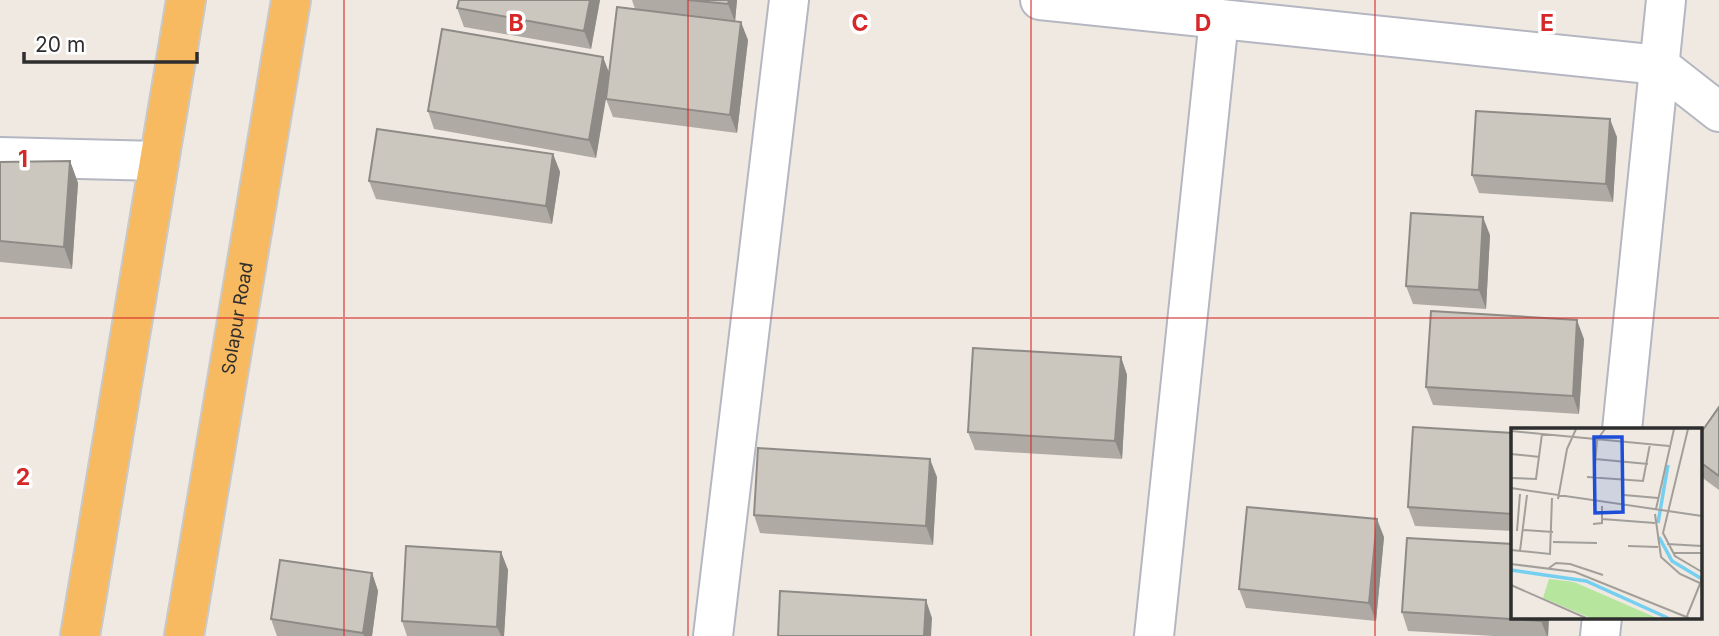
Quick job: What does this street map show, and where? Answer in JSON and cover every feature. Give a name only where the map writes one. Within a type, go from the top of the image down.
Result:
[{"type":"highway","points":[[80,636],[186,0]]},
{"type":"highway","name":"Solapur Road","points":[[184,636],[291,0]]},
{"type":"street","points":[[713,636],[789,0]]},
{"type":"street","points":[[1040,0],[1659,65],[1719,112]]},
{"type":"street","points":[[1622,428],[1666,0]]},
{"type":"street","points":[[1154,636],[1219,19]]},
{"type":"street","points":[[0,157],[159,161]]},
{"type":"building","points":[[459,0],[590,0],[584,31],[457,8]]},
{"type":"building","points":[[688,0],[729,0],[728,4]]},
{"type":"building","points":[[617,7],[741,22],[730,115],[606,99]]},
{"type":"building","points":[[442,29],[603,57],[589,140],[428,111]]},
{"type":"building","points":[[1476,111],[1610,119],[1606,184],[1472,175]]},
{"type":"building","points":[[377,129],[553,154],[546,206],[369,181]]},
{"type":"building","points":[[70,161],[64,247],[0,241],[0,162]]},
{"type":"building","points":[[1411,213],[1483,217],[1479,290],[1406,286]]},
{"type":"building","points":[[1431,311],[1577,320],[1573,396],[1426,387]]},
{"type":"building","points":[[973,348],[1121,357],[1115,441],[968,432]]},
{"type":"building","points":[[1719,407],[1719,476],[1702,463],[1702,431]]},
{"type":"building","points":[[1413,427],[1511,433],[1511,514],[1408,507]]},
{"type":"building","points":[[758,448],[930,459],[926,526],[754,515]]},
{"type":"building","points":[[1247,507],[1377,519],[1369,603],[1239,589]]},
{"type":"building","points":[[1407,538],[1511,544],[1511,618],[1541,618],[1541,621],[1402,612]]},
{"type":"building","points":[[406,546],[501,552],[497,627],[402,621]]},
{"type":"building","points":[[280,560],[372,573],[363,633],[271,619]]},
{"type":"building","points":[[780,591],[926,600],[924,636],[778,636]]}]
